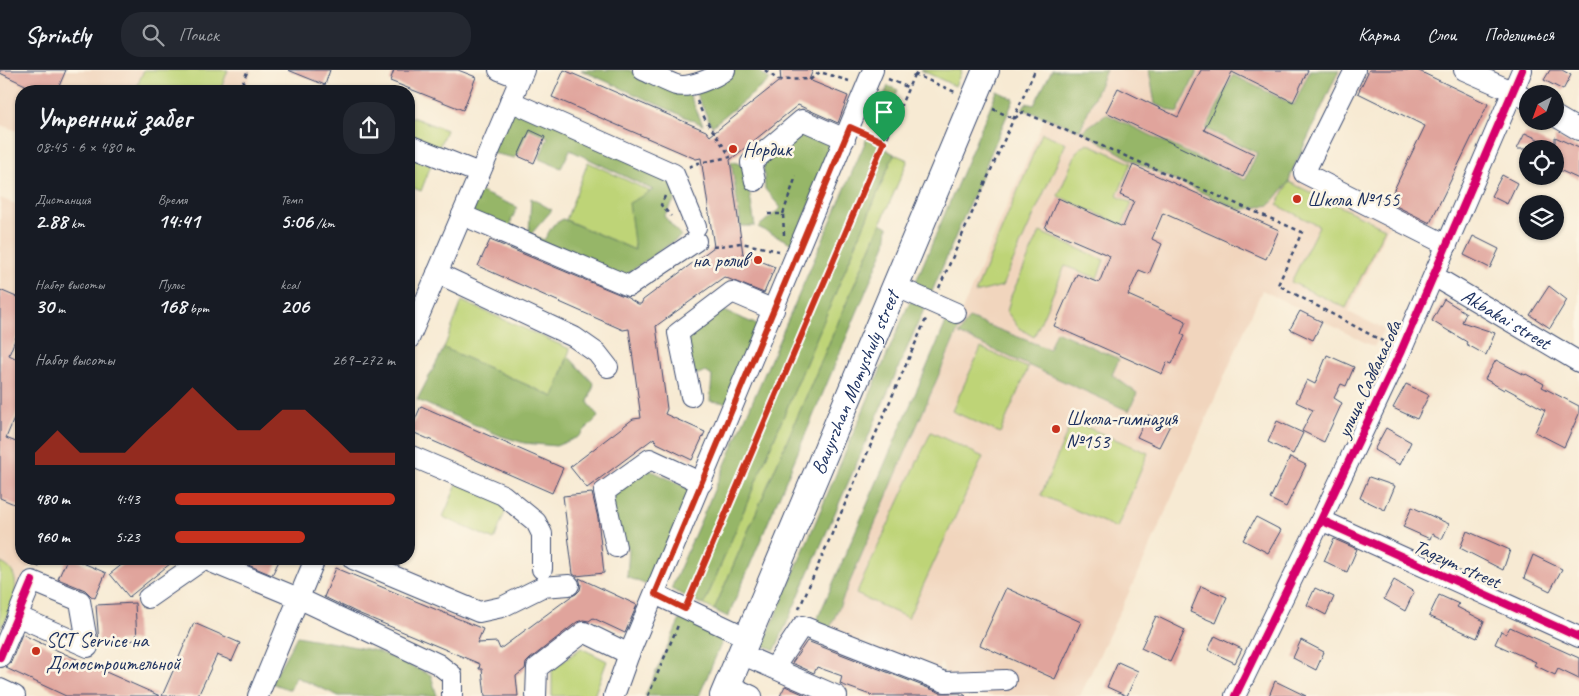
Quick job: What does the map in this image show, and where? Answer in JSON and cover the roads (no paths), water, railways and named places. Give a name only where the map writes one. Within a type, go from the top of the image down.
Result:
[{"type":"main road","name":"Bauyrzhan Momyshuly street","points":[[726,690],[986,70]]},
{"type":"street","points":[[415,325],[522,74],[499,70]]},
{"type":"street","points":[[643,70],[678,86],[718,75],[725,70]]},
{"type":"street","points":[[1355,70],[1304,173],[1447,245]]},
{"type":"street","points":[[1464,70],[1519,96]]},
{"type":"street","name":"улица Садвакасова","points":[[1521,85],[1522,70]]},
{"type":"street","points":[[614,696],[629,654],[871,75]]},
{"type":"street","name":"улица Садвакасова","points":[[1235,696],[1321,520],[1447,245],[1519,98]]},
{"type":"street","points":[[462,215],[629,286],[696,234],[674,174],[510,101]]},
{"type":"street","points":[[753,172],[802,120],[848,133]]},
{"type":"street","points":[[1564,121],[1579,130]]},
{"type":"street","points":[[415,147],[480,173]]},
{"type":"street","points":[[437,273],[574,336],[598,352],[608,367]]},
{"type":"street","name":"Akbakai street","points":[[1434,276],[1579,362]]},
{"type":"street","points":[[895,286],[956,313]]},
{"type":"street","points":[[691,396],[678,333],[732,292],[774,310]]},
{"type":"street","points":[[415,458],[503,495],[536,522],[542,534],[542,569]]},
{"type":"street","points":[[616,547],[604,492],[650,459],[702,483]]},
{"type":"street","name":"Tagzym street","points":[[1321,520],[1579,637]]},
{"type":"street","points":[[148,598],[195,565]]},
{"type":"street","points":[[218,565],[298,598],[438,664],[452,675],[452,696]]},
{"type":"street","points":[[270,696],[258,696],[312,565]]},
{"type":"street","points":[[367,565],[479,612],[502,607],[542,587],[569,585]]},
{"type":"street","points":[[0,657],[32,581],[80,602],[88,647],[18,616]]},
{"type":"street","points":[[655,594],[685,609],[744,646],[774,668],[837,696]]},
{"type":"street","points":[[774,668],[802,626],[945,682],[1006,680]]},
{"type":"street","points":[[536,696],[537,668],[584,632],[629,654]]},
{"type":"street","points":[[0,689],[15,696]]},
{"type":"street","points":[[726,690],[752,696]]},
{"type":"place","name":"Нордик","points":[[733,149]]},
{"type":"place","name":"Школа №155","points":[[1297,199]]},
{"type":"place","name":"на ролив","points":[[758,260]]},
{"type":"place","name":"Школа-гимназия №153","points":[[1056,429]]},
{"type":"place","name":"SCT Service на Домостроительной","points":[[36,651]]}]
